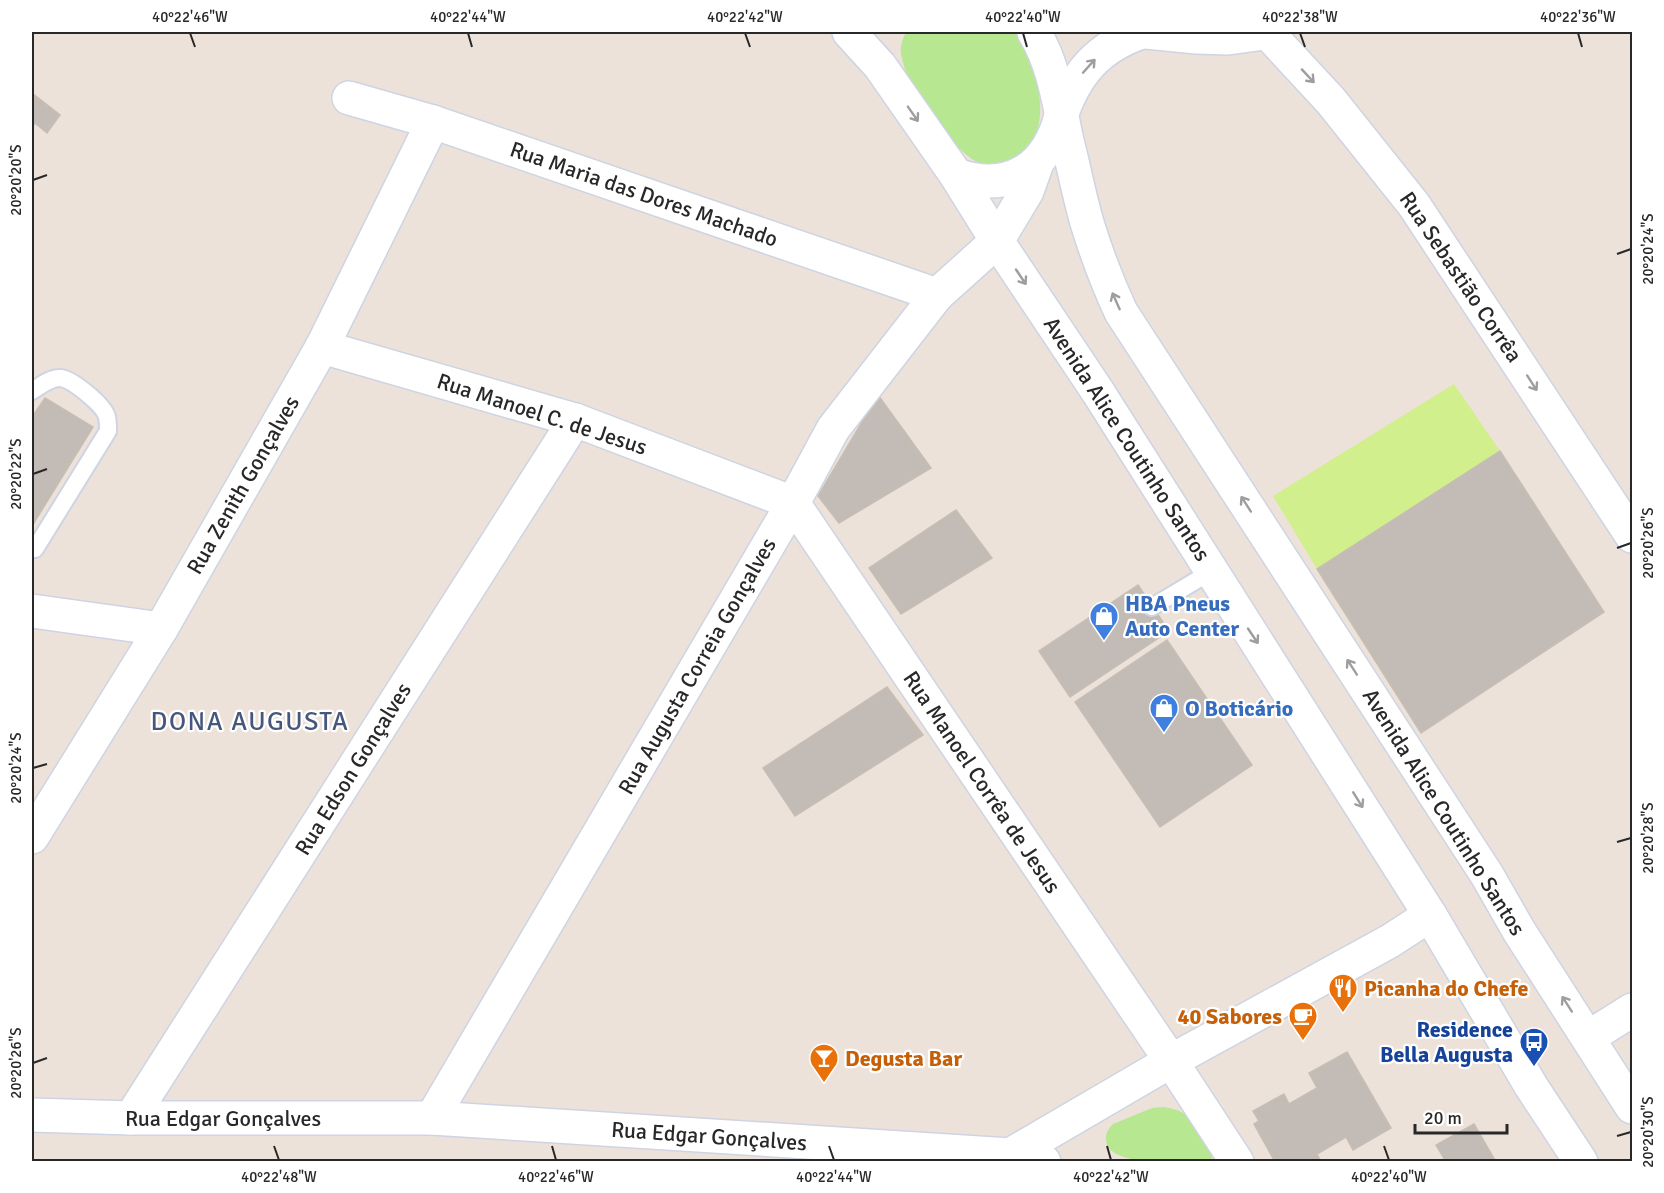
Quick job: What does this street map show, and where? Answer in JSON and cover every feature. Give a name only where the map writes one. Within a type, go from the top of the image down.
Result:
[{"type":"street","name":"Avenida Alice Coutinho Santos","points":[[849,32],[882,41],[956,175],[997,241],[1098,392],[1212,571],[1430,915],[1531,1086],[1581,1161]]},
{"type":"street","name":"Avenida Alice Coutinho Santos","points":[[1034,32],[1050,64],[1088,225],[1121,312],[1487,875],[1519,931],[1632,1107]]},
{"type":"street","points":[[956,175],[990,182],[1023,173],[1037,163],[1053,142],[1073,87],[1091,62],[1107,48],[1126,37],[1144,32],[1228,38],[1270,32]]},
{"type":"street","name":"Rua Sebastião Corrêa","points":[[1270,32],[1330,101],[1414,205],[1632,536]]},
{"type":"street","name":"Rua Maria das Dores Machado","points":[[349,98],[433,122],[937,295]]},
{"type":"street","name":"Rua Zenith Gonçalves","points":[[32,837],[160,630],[322,347],[433,122]]},
{"type":"street","name":"Rua Augusta Correia Gonçalves","points":[[432,1118],[793,503],[832,429],[937,295],[997,241],[1027,191],[1037,163]]},
{"type":"street","name":"Rua Manoel C. de Jesus","points":[[322,347],[575,420],[793,503]]},
{"type":"street","name":"Rua Edson Gonçalves","points":[[132,1118],[575,420]]},
{"type":"street","name":"Rua Manoel Corrêa de Jesus","points":[[793,503],[1237,1161]]},
{"type":"street","points":[[32,611],[160,630]]},
{"type":"street","points":[[1010,1155],[1171,1060],[1390,941],[1430,915]]},
{"type":"street","points":[[1589,1037],[1632,1010]]},
{"type":"street","name":"Rua Edgar Gonçalves","points":[[32,1115],[132,1118],[432,1118],[1010,1155],[1044,1161]]},
{"type":"lane","points":[[32,391],[45,382],[60,378],[73,383],[88,395],[102,407],[108,418],[108,431],[35,549]]},
{"type":"lane","points":[[1152,608],[1212,571]]},
{"type":"green space","points":[[906,32],[1016,32],[1034,70],[1040,100],[1038,128],[1033,141],[1018,157],[1001,165],[988,166],[966,155],[942,131],[914,90],[903,64],[901,51]]},
{"type":"green space","points":[[1454,384],[1500,451],[1317,569],[1273,496]]},
{"type":"green space","points":[[1163,1107],[1181,1112],[1195,1124],[1208,1143],[1212,1162],[1135,1160],[1111,1150],[1106,1136],[1113,1124],[1152,1108]]},
{"type":"building","points":[[32,93],[60,115],[47,133],[35,123],[32,127]]},
{"type":"building","points":[[878,395],[931,468],[839,523],[818,496]]},
{"type":"building","points":[[45,398],[93,427],[32,526],[32,417]]},
{"type":"building","points":[[1500,451],[1604,612],[1421,733],[1317,569]]},
{"type":"building","points":[[956,510],[992,558],[901,614],[869,568]]},
{"type":"building","name":"HBA Pneus Auto Center","points":[[1138,585],[1169,631],[1070,697],[1039,651]]},
{"type":"building","name":"O Boticário","points":[[1167,640],[1252,765],[1160,827],[1075,702]]},
{"type":"building","points":[[887,687],[923,735],[795,816],[763,768]]},
{"type":"building","points":[[1347,1052],[1391,1128],[1353,1150],[1346,1137],[1317,1154],[1321,1162],[1275,1162],[1254,1124],[1259,1121],[1253,1111],[1284,1094],[1289,1104],[1317,1088],[1309,1073]]},
{"type":"building","points":[[1474,1124],[1496,1162],[1442,1162],[1445,1160],[1436,1145]]},
{"type":"place","name":"HBA Pneus Auto Center","points":[[1104,642]]},
{"type":"place","name":"O Boticário","points":[[1164,734]]},
{"type":"place","name":"Picanha do Chefe","points":[[1343,1014]]},
{"type":"place","name":"40 Sabores","points":[[1303,1042]]},
{"type":"place","name":"Residence Bella Augusta","points":[[1534,1068]]},
{"type":"place","name":"Degusta Bar","points":[[824,1084]]},
{"type":"district","name":"DONA AUGUSTA","points":[[250,722]]}]
